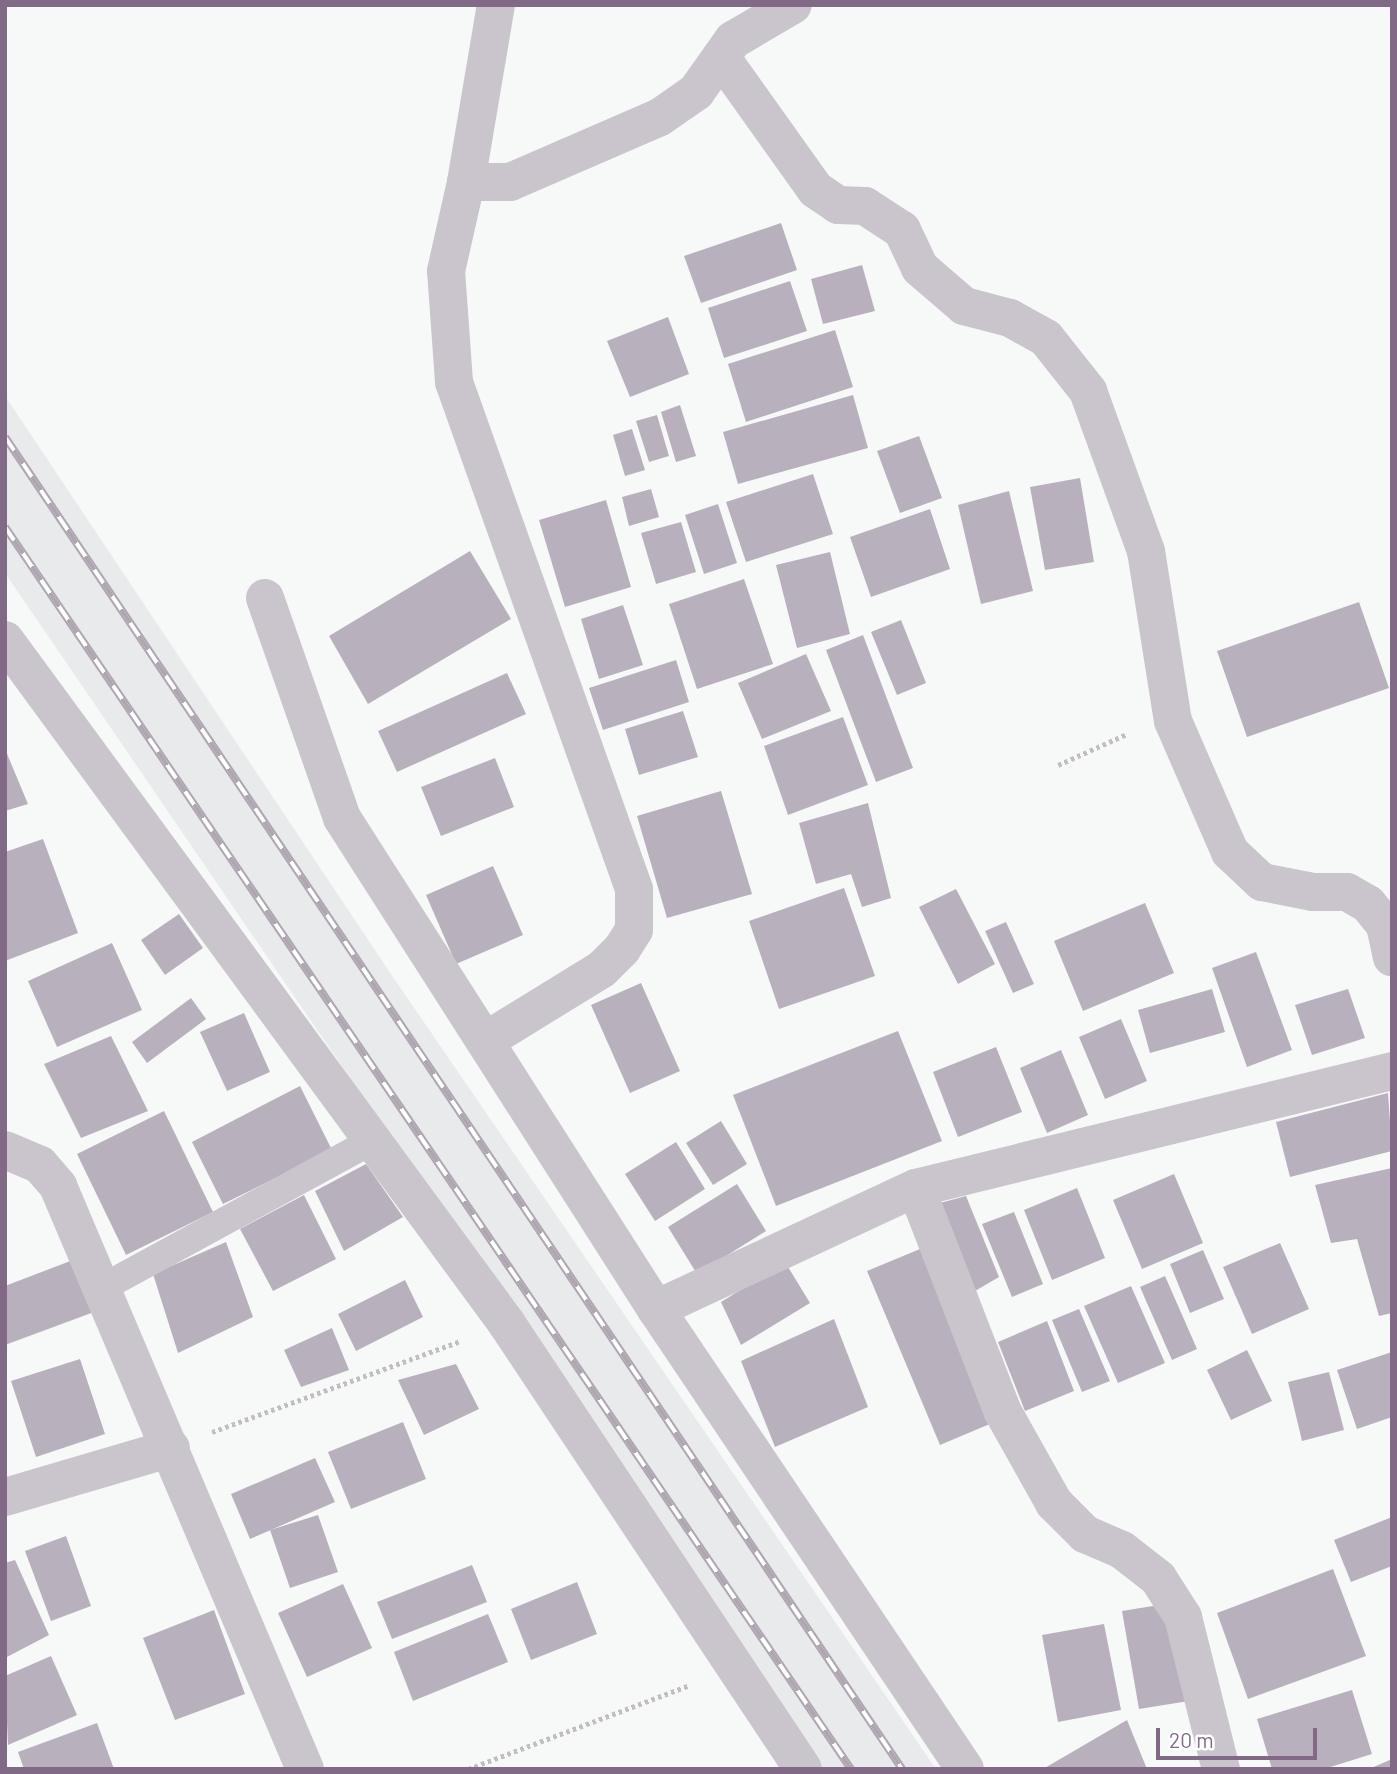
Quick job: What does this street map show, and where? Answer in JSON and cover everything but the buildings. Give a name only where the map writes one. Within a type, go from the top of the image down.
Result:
[{"type":"street","points":[[485,1041],[602,969],[622,949],[634,930],[634,889],[454,382],[446,271],[466,182],[496,5]]},
{"type":"street","points":[[466,182],[510,182],[611,142],[696,92],[733,40],[793,5]]},
{"type":"street","points":[[720,57],[816,190],[838,205],[865,206],[902,230],[920,268],[964,306],[1010,318],[1046,338],[1088,391],[1146,551],[1173,721],[1230,852],[1262,882],[1313,892],[1347,892],[1368,904],[1385,925],[1392,957]]},
{"type":"street","points":[[265,598],[342,818],[656,1309],[965,1769]]},
{"type":"street","points":[[5,640],[507,1324],[803,1769]]},
{"type":"street","points":[[656,1309],[916,1188],[1392,1071]]},
{"type":"street","points":[[6,1151],[48,1171],[171,1448],[300,1768]]},
{"type":"street","points":[[916,1188],[1003,1412],[1054,1503],[1085,1534],[1122,1550],[1158,1578],[1182,1617],[1221,1769]]},
{"type":"street","points":[[5,1497],[171,1448]]},
{"type":"lane","points":[[102,1288],[373,1140]]},
{"type":"path","points":[[1058,765],[1114,738],[1173,721]]},
{"type":"path","points":[[171,1448],[507,1324]]},
{"type":"path","points":[[468,1769],[734,1669]]},
{"type":"shaded area","points":[[5,396],[393,977],[936,1769],[822,1769],[5,573]]},
{"type":"railway","points":[[5,437],[902,1769]]},
{"type":"railway","points":[[5,527],[851,1769]]}]
